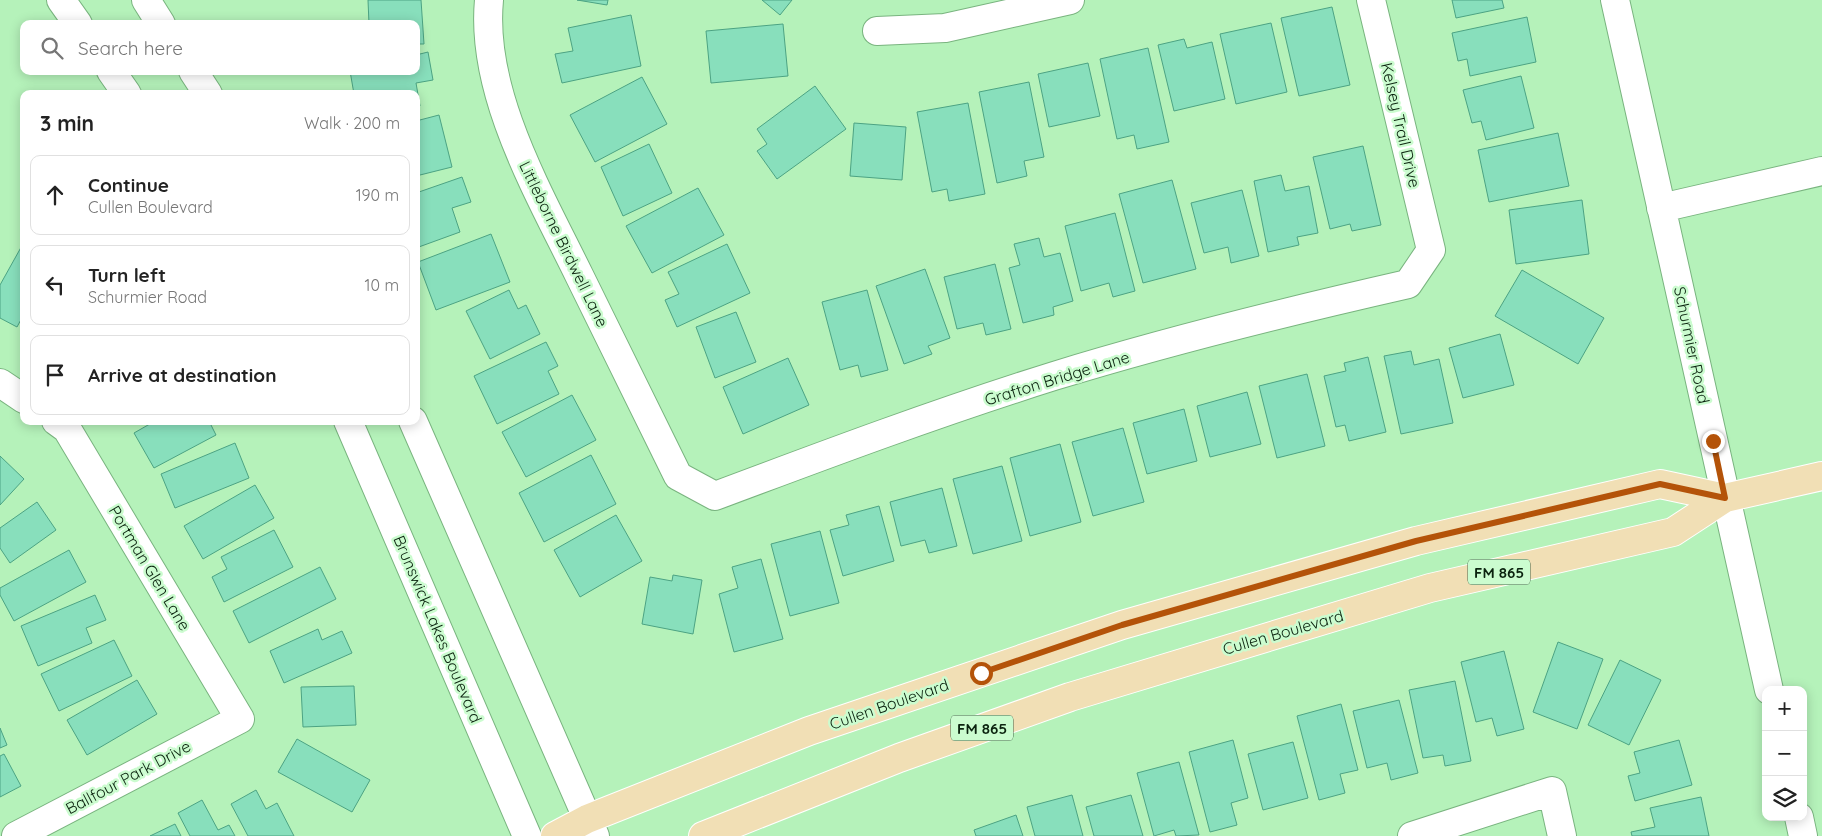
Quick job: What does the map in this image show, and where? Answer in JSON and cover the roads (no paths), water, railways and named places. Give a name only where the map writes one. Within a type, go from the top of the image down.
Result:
[{"type":"main road","name":"Cullen Boulevard","points":[[703,836],[899,758],[1070,697],[1430,588],[1673,532],[1725,498],[1822,476]]},
{"type":"main road","name":"Cullen Boulevard","points":[[555,836],[591,828],[809,731],[1113,628],[1406,543],[1660,484],[1725,498]]},
{"type":"street","points":[[61,0],[75,20]]},
{"type":"street","points":[[146,0],[158,20]]},
{"type":"street","name":"Littleborne Birdwell Lane","points":[[489,0],[488,12],[493,70],[518,151],[678,476]]},
{"type":"street","points":[[877,31],[946,28],[1070,0]]},
{"type":"street","name":"Kelsey Trail Drive","points":[[1371,0],[1431,250]]},
{"type":"street","name":"Schurmier Road","points":[[1615,0],[1725,498],[1769,686]]},
{"type":"street","points":[[114,75],[124,90]]},
{"type":"street","points":[[196,75],[205,90]]},
{"type":"street","points":[[1662,208],[1822,171]]},
{"type":"street","name":"Grafton Bridge Lane","points":[[678,476],[715,496],[839,450],[1053,377],[1257,319],[1408,284],[1431,250]]},
{"type":"street","points":[[0,383],[20,396]]},
{"type":"street","name":"Portman Glen Lane","points":[[62,425],[67,429],[240,719]]},
{"type":"street","name":"Brunswick Lakes Boulevard","points":[[350,425],[527,836]]},
{"type":"street","points":[[415,425],[591,828]]},
{"type":"street","name":"Ballfour Park Drive","points":[[16,836],[240,719]]},
{"type":"street","points":[[1412,836],[1552,791],[1562,836]]},
{"type":"street","points":[[1800,821],[1803,836]]}]
